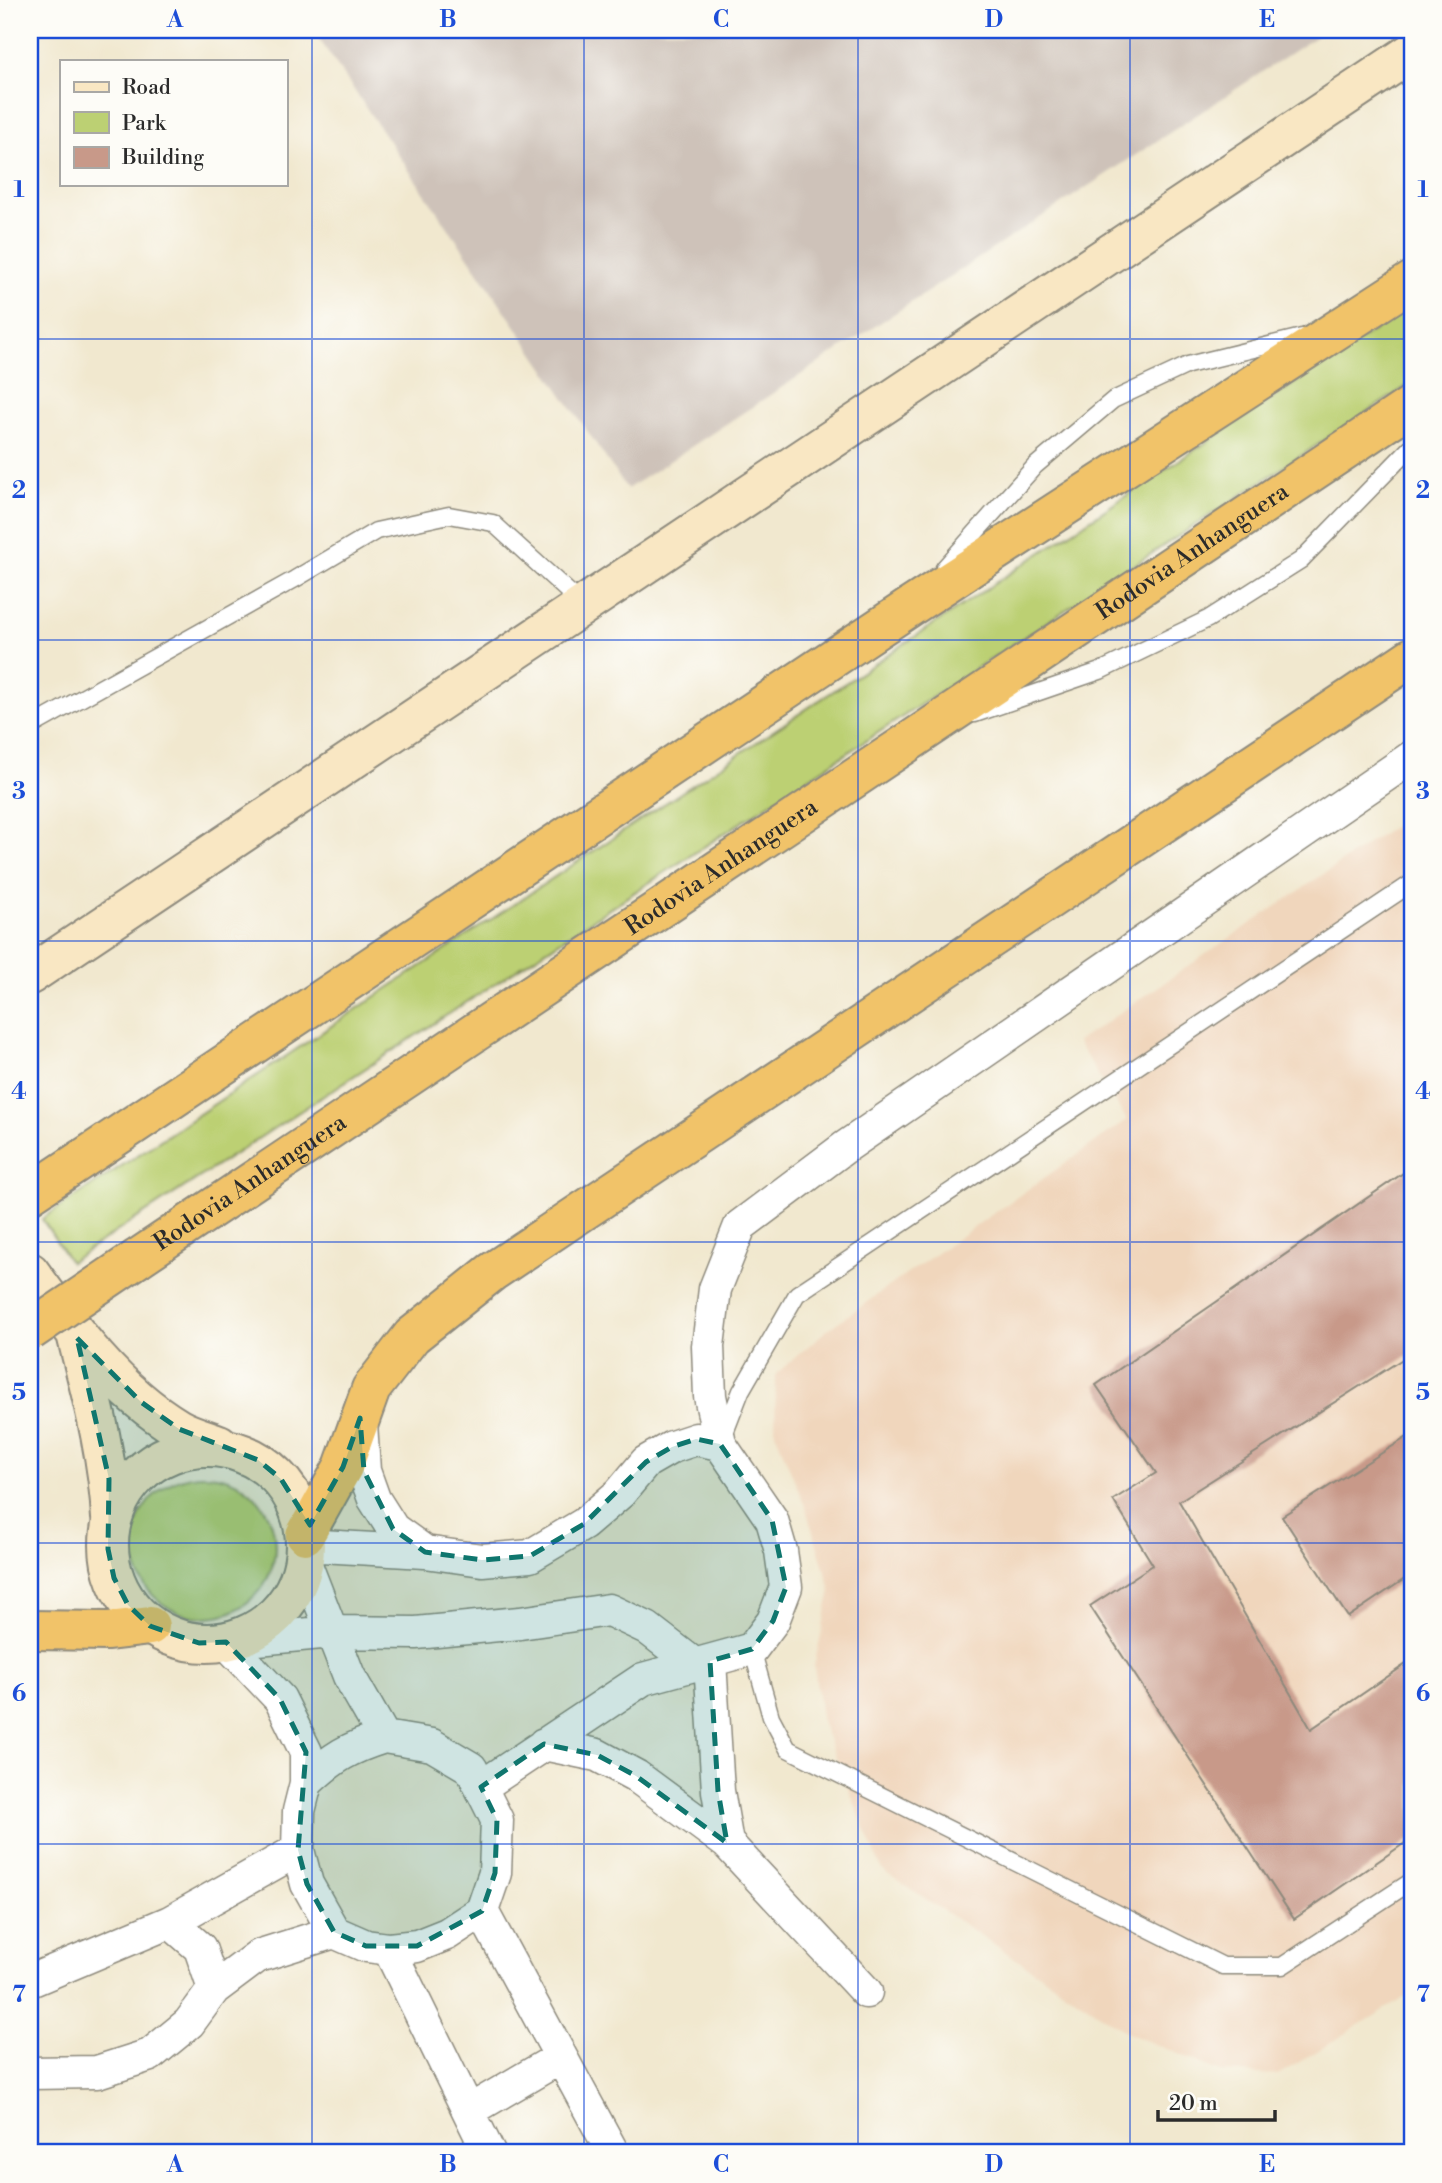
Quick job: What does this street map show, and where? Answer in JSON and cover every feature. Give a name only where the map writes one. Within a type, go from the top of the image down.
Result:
[{"type":"highway","points":[[30,1194],[909,607],[1345,327],[1412,281]]},
{"type":"highway","name":"Rodovia Anhanguera","points":[[30,1331],[1412,405]]},
{"type":"highway","points":[[305,1546],[343,1467],[370,1390],[412,1336],[492,1272],[1412,657]]},
{"type":"highway","points":[[30,1630],[108,1630],[150,1626]]},
{"type":"street","points":[[30,975],[1412,52]]},
{"type":"street","points":[[481,1787],[643,1679],[752,1649],[773,1621],[786,1587],[781,1551],[772,1520],[720,1444],[710,1396],[708,1346],[715,1289],[740,1226],[844,1147],[1412,757]]},
{"type":"street","points":[[30,1272],[77,1338],[141,1402],[180,1429],[258,1460],[281,1479],[298,1505],[305,1546],[349,1676],[384,1737]]},
{"type":"street","points":[[77,1338],[109,1479],[111,1518],[108,1549],[114,1578],[128,1605],[150,1626],[174,1638],[200,1643],[332,1632],[416,1633],[520,1623],[609,1610],[647,1628],[702,1663]]},
{"type":"street","points":[[360,1418],[364,1471],[374,1499],[393,1529],[425,1552]]},
{"type":"street","points":[[305,1546],[425,1552],[482,1560],[530,1556],[584,1524],[620,1493],[646,1462],[671,1447],[696,1439],[720,1444]]},
{"type":"street","points":[[111,1518],[123,1490],[144,1468],[170,1452],[200,1446],[230,1448]]},
{"type":"street","points":[[226,1642],[254,1632],[278,1614],[295,1588],[305,1546]]},
{"type":"street","points":[[226,1642],[280,1699],[306,1752],[306,1783],[299,1811],[298,1850],[307,1884],[334,1932],[366,1946],[389,1949],[417,1946],[447,1934],[482,1911],[495,1872],[496,1821],[471,1768],[432,1745],[384,1737],[355,1746],[336,1757],[306,1783]]},
{"type":"street","points":[[702,1663],[727,1843]]},
{"type":"street","points":[[544,1744],[597,1755],[636,1776],[727,1843],[866,1992]]},
{"type":"street","points":[[30,1981],[170,1922],[298,1850]]},
{"type":"street","points":[[482,1911],[613,2153]]},
{"type":"street","points":[[170,1922],[200,1948],[214,1989]]},
{"type":"street","points":[[30,2073],[97,2072],[150,2055],[189,2023],[214,1989],[258,1956],[334,1932]]},
{"type":"street","points":[[389,1949],[489,2153]]},
{"type":"street","points":[[469,2111],[561,2057]]},
{"type":"lane","points":[[909,607],[1035,466],[1112,400],[1188,365],[1345,327]]},
{"type":"lane","points":[[920,733],[1100,671],[1208,619],[1301,560],[1412,446]]},
{"type":"lane","points":[[30,727],[376,531],[412,523],[449,515],[493,523],[584,606]]},
{"type":"lane","points":[[720,1444],[741,1391],[797,1294],[1412,883]]},
{"type":"lane","points":[[752,1649],[771,1717],[789,1749],[1223,1966],[1282,1966],[1412,1881]]},
{"type":"highlighted area","points":[[77,1338],[141,1402],[179,1429],[258,1460],[281,1479],[310,1525],[343,1467],[360,1418],[364,1471],[393,1529],[425,1552],[482,1560],[530,1556],[584,1524],[646,1462],[672,1447],[696,1439],[720,1444],[772,1520],[786,1587],[773,1621],[752,1649],[710,1661],[718,1791],[727,1843],[636,1776],[597,1755],[544,1744],[481,1787],[497,1820],[495,1873],[482,1911],[417,1946],[366,1946],[334,1932],[307,1884],[298,1850],[306,1752],[280,1699],[226,1642],[199,1643],[150,1626],[128,1605],[114,1578],[108,1549],[109,1479]]},
{"type":"shaded area","points":[[313,30],[1326,30],[627,489]]},
{"type":"shaded area","points":[[1412,814],[1412,1993],[1278,2075],[1221,2072],[1128,2033],[882,1870],[822,1724],[814,1666],[831,1590],[805,1506],[775,1432],[776,1374],[827,1330],[1127,1120],[1077,1042]]},
{"type":"green space","points":[[1412,305],[1412,383],[70,1262],[42,1219]]},
{"type":"green space","points":[[204,1475],[231,1480],[254,1496],[270,1519],[275,1546],[270,1573],[254,1596],[231,1612],[204,1617],[177,1612],[154,1596],[138,1573],[133,1546],[138,1519],[154,1496],[177,1480]]},
{"type":"building","points":[[1412,1167],[1412,1353],[1179,1501],[1311,1729],[1412,1660],[1412,1838],[1294,1919],[1090,1606],[1153,1565],[1113,1500],[1156,1473],[1096,1385]]},
{"type":"building","points":[[1412,1434],[1412,1574],[1348,1617],[1282,1516]]}]
